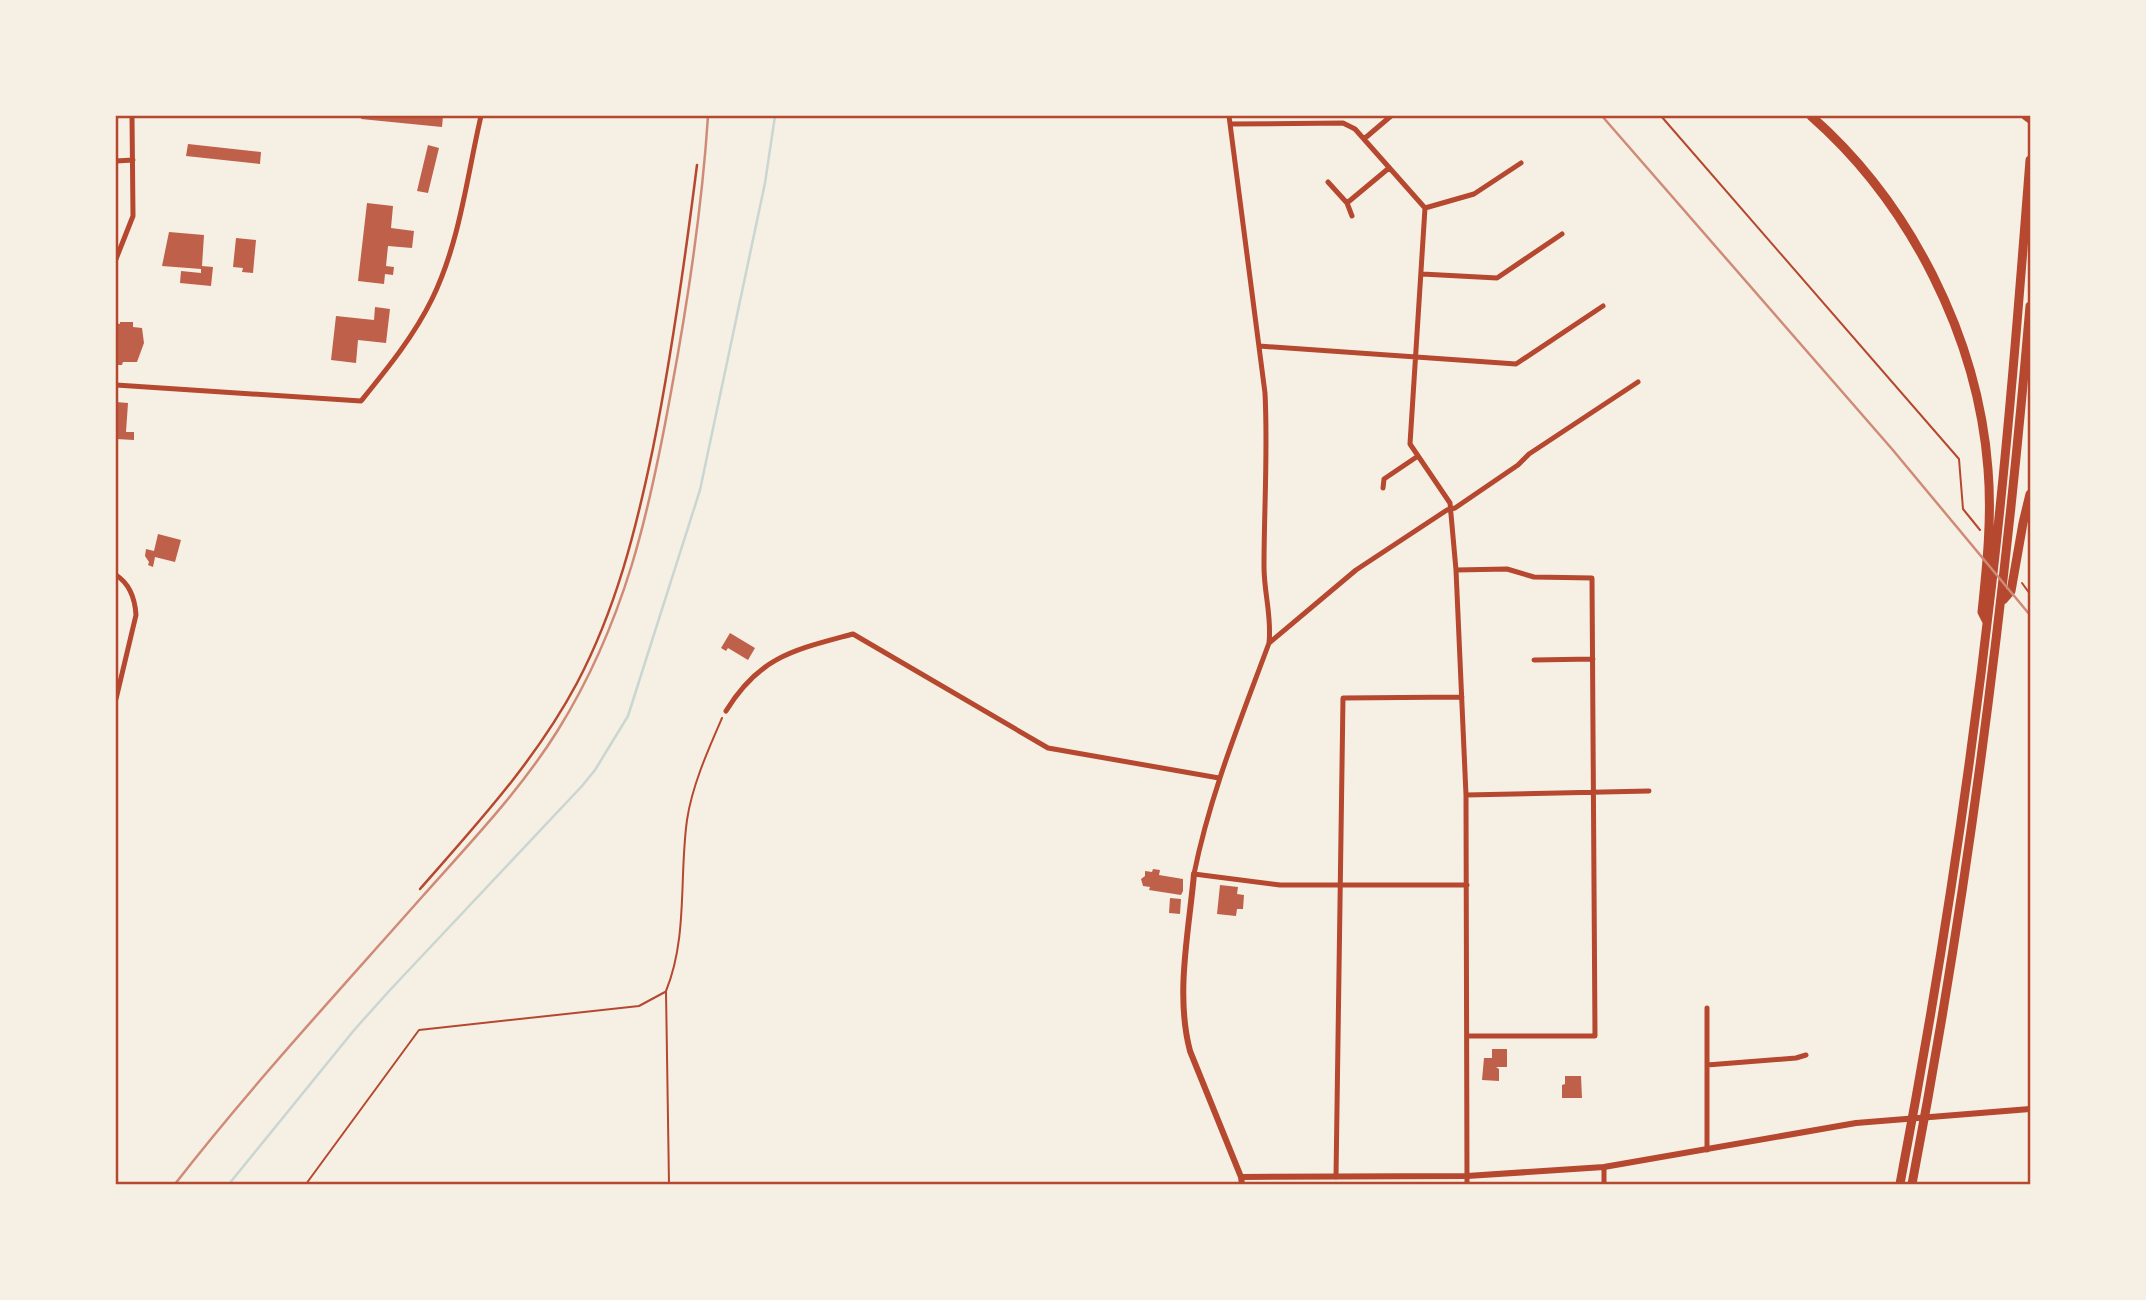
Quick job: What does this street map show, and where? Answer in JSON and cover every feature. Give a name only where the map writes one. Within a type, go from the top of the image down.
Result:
[{"type":"highway","points":[[1811,116],[1857,161],[1893,208],[1923,257],[1964,352],[1980,414],[1988,468],[1990,535],[1987,623],[1945,929],[1900,1185]]},
{"type":"highway","points":[[2026,116],[2031,119]]},
{"type":"highway","points":[[1989,578],[1996,543],[2031,160]]},
{"type":"highway","points":[[1912,1185],[1960,912],[2003,598],[2031,306]]},
{"type":"highway","points":[[2003,598],[2011,591],[2031,494]]},
{"type":"street","points":[[116,259],[133,216],[132,116]]},
{"type":"street","points":[[116,385],[362,401],[393,361],[432,299],[450,249],[481,116]]},
{"type":"street","points":[[1229,116],[1259,346],[1267,432],[1264,571],[1271,627],[1269,643],[1219,778],[1202,835],[1194,874],[1184,992],[1184,1030],[1242,1181],[1467,1176],[1605,1167],[1856,1123],[2031,1109]]},
{"type":"street","points":[[1364,139],[1391,116]]},
{"type":"street","points":[[1230,124],[1329,119],[1343,123],[1355,129],[1425,208],[1410,444],[1450,503],[1451,509],[1466,795],[1467,1185]]},
{"type":"street","points":[[116,161],[133,160]]},
{"type":"street","points":[[1425,208],[1474,194],[1521,163]]},
{"type":"street","points":[[1347,203],[1389,167]]},
{"type":"street","points":[[1328,182],[1347,203],[1352,216]]},
{"type":"street","points":[[1422,274],[1497,278],[1562,234]]},
{"type":"street","points":[[1259,346],[1516,363],[1603,306]]},
{"type":"street","points":[[1269,643],[1356,570],[1476,494],[1518,465],[1529,454],[1638,382]]},
{"type":"street","points":[[1383,488],[1384,478],[1418,456]]},
{"type":"street","points":[[1455,569],[1507,569],[1534,577],[1592,578],[1595,1036],[1468,1036]]},
{"type":"street","points":[[116,575],[129,589],[135,603],[136,615],[116,699]]},
{"type":"street","points":[[726,711],[735,696],[758,671],[777,658],[809,645],[853,634],[1048,748],[1219,778]]},
{"type":"street","points":[[1534,660],[1593,659]]},
{"type":"street","points":[[1336,1177],[1343,698],[1462,697]]},
{"type":"street","points":[[1466,795],[1649,791]]},
{"type":"street","points":[[1194,874],[1280,886],[1467,885]]},
{"type":"street","points":[[1707,1007],[1707,1150]]},
{"type":"street","points":[[1707,1065],[1806,1055]]},
{"type":"street","points":[[1604,1185],[1605,1167]]},
{"type":"lane","points":[[420,889],[487,813],[535,751],[576,686],[619,587],[636,524],[673,348],[697,165]]},
{"type":"path","points":[[1661,116],[1959,459],[1963,509],[1979,529]]},
{"type":"path","points":[[2020,580],[2031,594]]},
{"type":"path","points":[[2028,590],[2031,584]]},
{"type":"path","points":[[669,1185],[666,991],[673,973],[682,909],[687,818],[726,711]]},
{"type":"path","points":[[306,1185],[419,1030],[639,1006],[666,991]]},
{"type":"building","points":[[362,116],[443,116],[442,127],[361,119]]},
{"type":"building","points":[[188,144],[261,152],[260,164],[186,156]]},
{"type":"building","points":[[428,145],[439,148],[428,193],[417,191]]},
{"type":"building","points":[[367,203],[393,206],[391,228],[414,231],[412,248],[388,246],[386,266],[394,267],[393,275],[385,274],[384,284],[358,281]]},
{"type":"building","points":[[169,232],[204,235],[202,266],[213,267],[211,286],[180,283],[181,271],[201,273],[201,269],[162,266]]},
{"type":"building","points":[[236,238],[256,240],[253,273],[242,272],[243,268],[233,267]]},
{"type":"building","points":[[375,307],[390,309],[386,343],[358,340],[356,363],[331,360],[336,316],[374,320]]},
{"type":"building","points":[[133,322],[133,327],[142,328],[144,343],[137,362],[116,365],[116,323]]},
{"type":"building","points":[[116,402],[128,403],[126,432],[134,432],[134,440],[116,439]]},
{"type":"building","points":[[158,534],[181,540],[175,562],[155,557],[153,567],[148,565],[146,549],[154,551]]},
{"type":"building","points":[[730,633],[755,648],[748,660],[728,648],[726,651],[721,648]]},
{"type":"building","points":[[1153,869],[1160,870],[1159,875],[1183,879],[1181,895],[1149,890],[1150,887],[1143,886],[1141,879],[1145,876],[1145,871],[1152,872]]},
{"type":"building","points":[[1220,885],[1238,887],[1237,894],[1244,895],[1243,909],[1237,909],[1236,916],[1217,914]]},
{"type":"building","points":[[1170,898],[1181,899],[1180,914],[1169,913]]},
{"type":"building","points":[[1492,1049],[1507,1049],[1507,1067],[1496,1067],[1499,1069],[1499,1081],[1482,1080],[1484,1058],[1492,1058]]},
{"type":"building","points":[[1565,1076],[1581,1076],[1582,1098],[1562,1098]]},
{"type":"waterway","points":[[229,1184],[355,1029],[582,786],[628,716],[700,490],[765,183],[775,116]]},
{"type":"railway","points":[[175,1184],[265,1075],[511,796],[558,730],[601,649],[617,608],[643,524],[671,392],[689,289],[708,116]]},
{"type":"railway","points":[[1602,116],[1892,449],[2030,615]]}]
